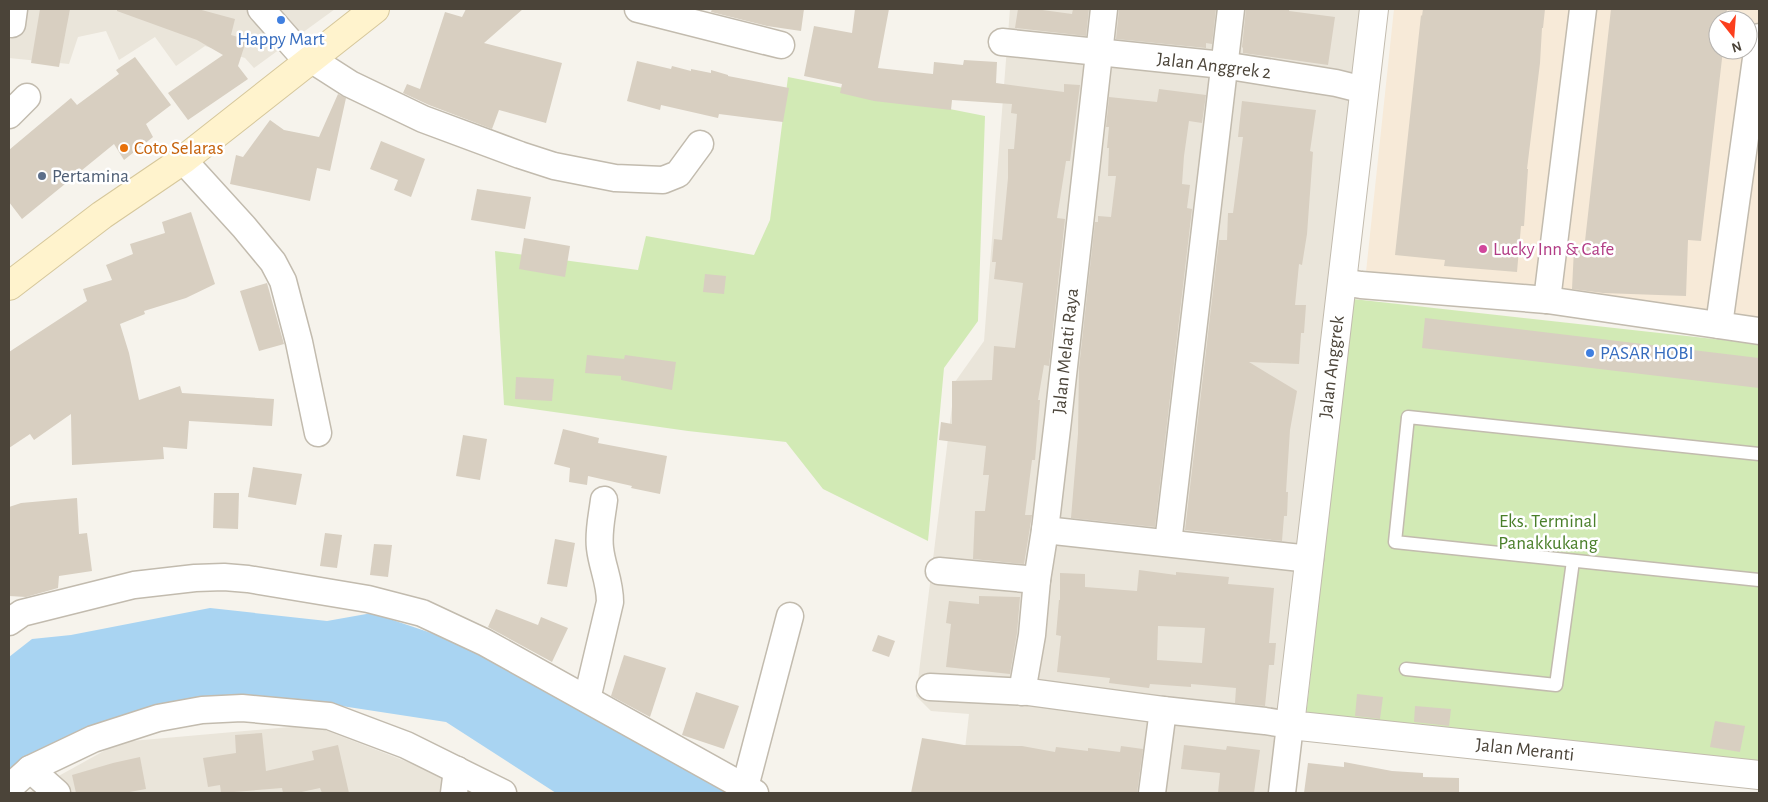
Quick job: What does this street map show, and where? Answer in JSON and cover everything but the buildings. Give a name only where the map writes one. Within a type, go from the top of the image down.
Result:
[{"type":"main road","points":[[9,286],[102,215],[183,160],[375,9]]},
{"type":"street","points":[[261,9],[309,60],[350,84],[423,119],[554,166],[615,178],[663,180],[678,174],[700,144]]},
{"type":"street","points":[[638,9],[781,45]]},
{"type":"street","name":"Jalan Melati Raya","points":[[1022,692],[1032,635],[1037,580],[1045,530],[1104,9]]},
{"type":"street","points":[[1168,543],[1231,9]]},
{"type":"street","name":"Jalan Anggrek","points":[[1290,725],[1374,9]]},
{"type":"street","points":[[1547,300],[1583,9]]},
{"type":"street","points":[[1718,325],[1759,37]]},
{"type":"street","name":"Jalan Anggrek 2","points":[[1002,42],[1224,65],[1336,83],[1364,90]]},
{"type":"street","points":[[183,160],[273,262],[283,282],[299,342],[318,433]]},
{"type":"street","points":[[1342,282],[1547,300],[1759,331]]},
{"type":"street","points":[[587,700],[610,602],[610,588],[600,548],[599,536],[604,500]]},
{"type":"street","points":[[1045,530],[1310,559]]},
{"type":"street","points":[[939,571],[1037,580]]},
{"type":"street","points":[[9,622],[22,612],[134,585],[195,578],[224,577],[248,579],[368,599],[422,613],[484,642],[750,790],[790,616]]},
{"type":"street","points":[[930,687],[1022,692],[1290,725],[1282,793]]},
{"type":"street","points":[[9,788],[30,769],[94,740],[158,718],[202,710],[242,708],[329,716],[406,745],[456,781],[503,793]]},
{"type":"street","points":[[1152,793],[1163,710]]},
{"type":"street","name":"Jalan Meranti","points":[[1290,725],[1759,775]]},
{"type":"street","points":[[30,769],[57,793]]},
{"type":"lane","points":[[1759,454],[1408,417],[1395,542],[1759,580]]},
{"type":"lane","points":[[1406,669],[1556,685],[1573,561]]},
{"type":"shaded area","points":[[9,9],[335,9],[254,68],[245,58],[205,46],[176,66],[155,37],[119,60],[106,31],[78,37],[69,64],[9,58]]},
{"type":"shaded area","points":[[1010,9],[1370,9],[1268,793],[960,793],[969,714],[931,711],[916,696],[955,382],[984,341]]},
{"type":"shaded area","points":[[1394,9],[1759,9],[1759,322],[1366,272]]},
{"type":"shaded area","points":[[312,725],[488,793],[28,793],[120,742]]},
{"type":"green space","points":[[788,77],[985,116],[978,321],[944,368],[928,541],[823,489],[786,442],[688,431],[504,405],[495,251],[638,270],[646,236],[754,255],[770,220]]},
{"type":"green space","name":"Eks. Terminal Panakkukang","points":[[1353,299],[1759,344],[1759,767],[1306,716]]},
{"type":"water","points":[[210,608],[327,621],[372,613],[455,641],[728,793],[556,793],[446,722],[322,703],[200,696],[81,736],[9,776],[9,657],[32,639],[71,635]]},
{"type":"place","name":"Happy Mart","points":[[281,20]]},
{"type":"place","name":"Coto Selaras","points":[[124,148]]},
{"type":"place","name":"Pertamina","points":[[42,176]]},
{"type":"place","name":"Lucky Inn & Cafe","points":[[1483,249]]},
{"type":"place","name":"PASAR HOBI","points":[[1590,353]]}]
